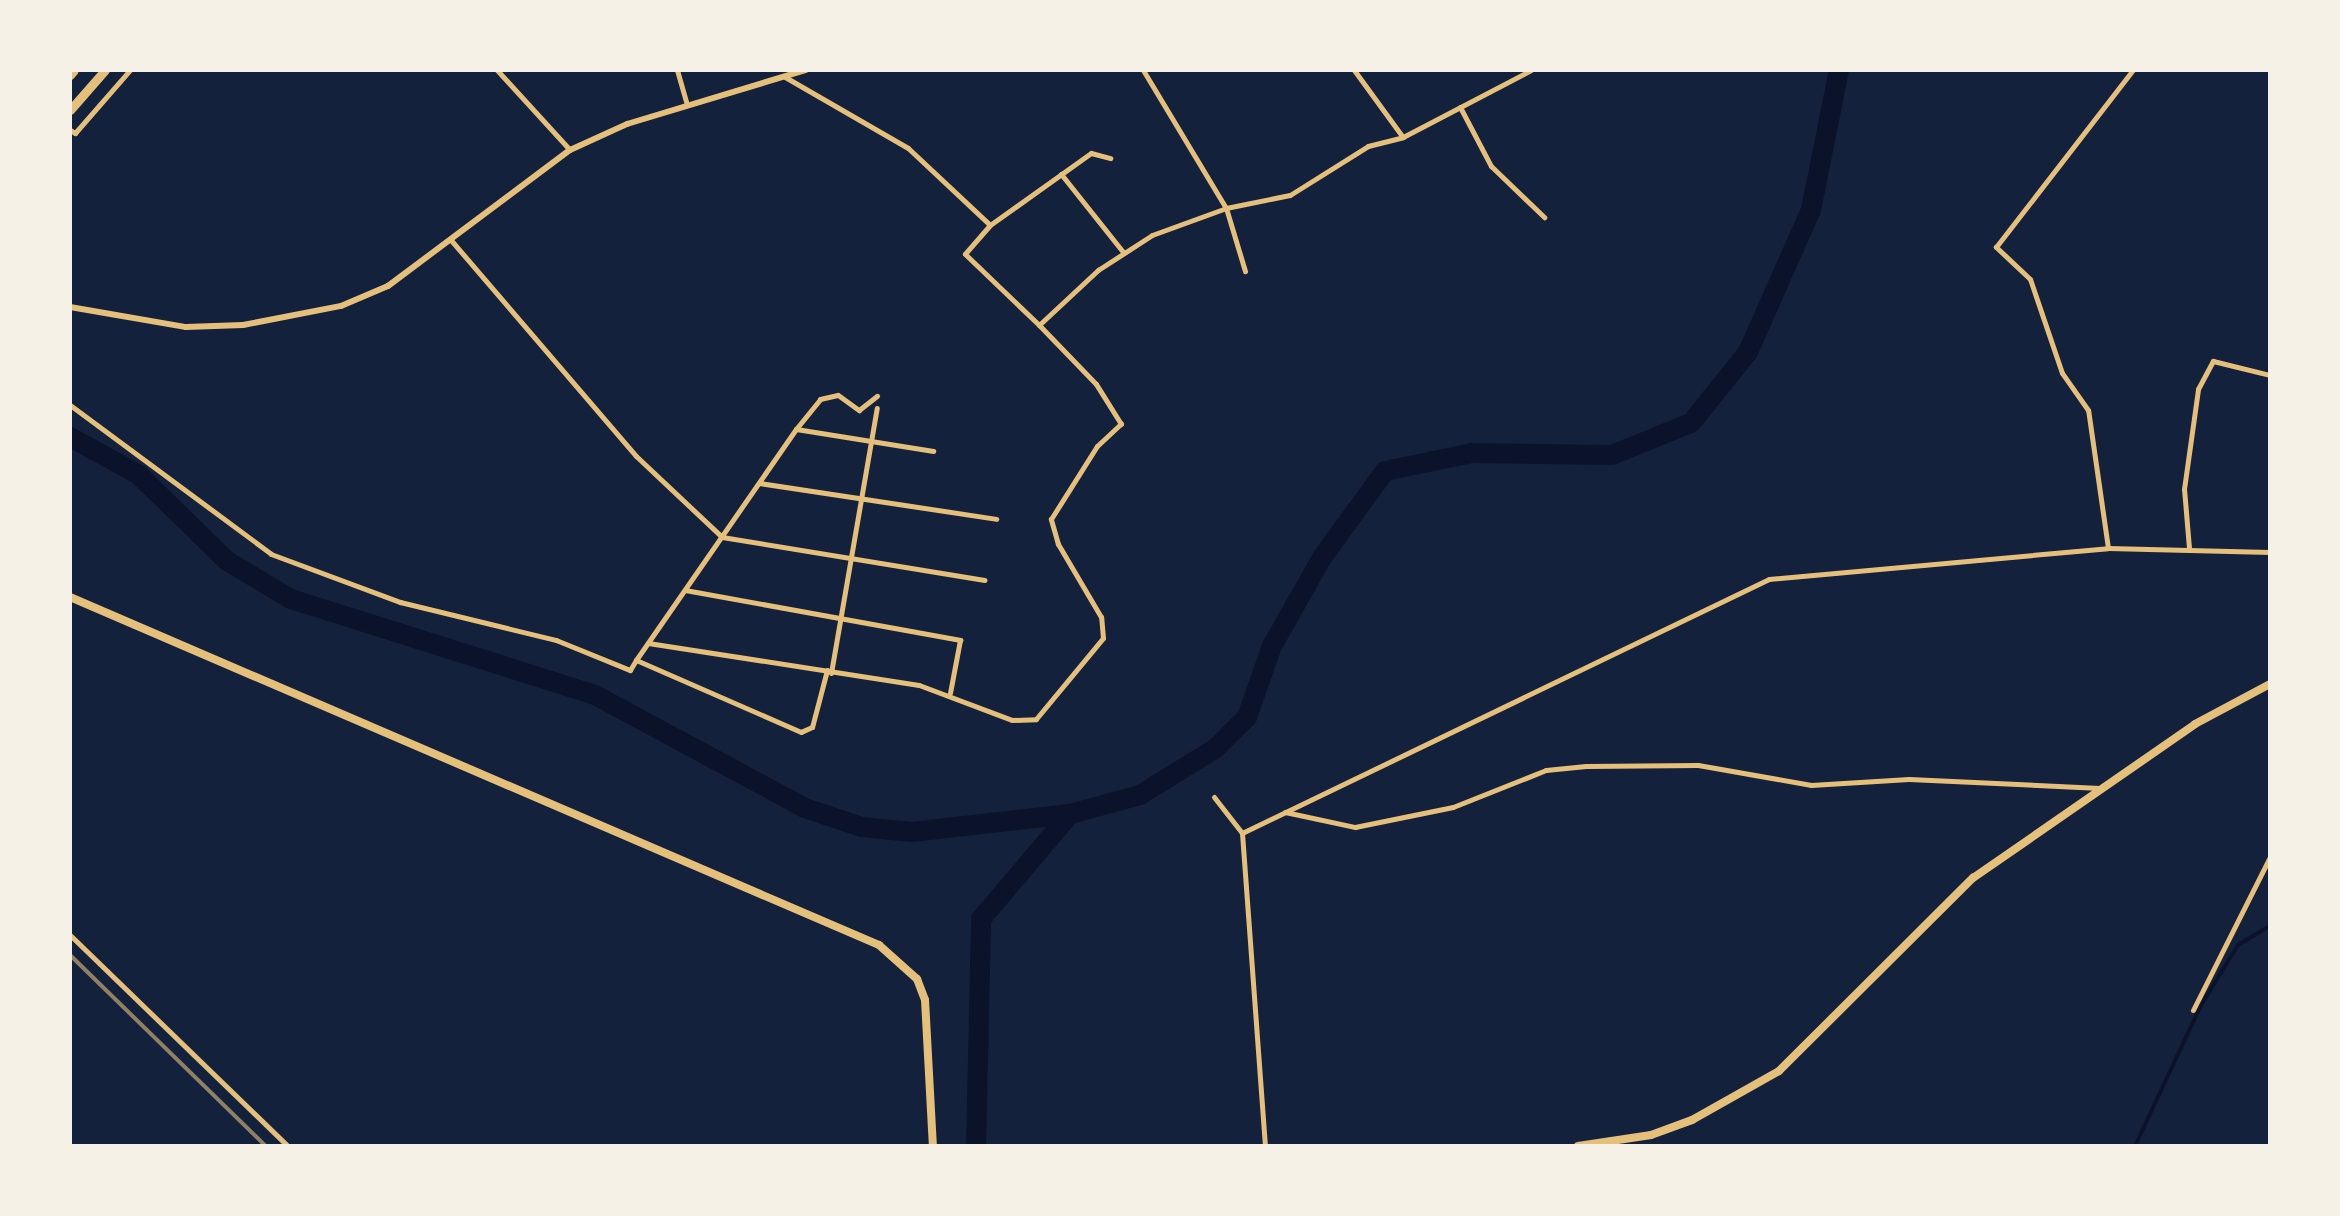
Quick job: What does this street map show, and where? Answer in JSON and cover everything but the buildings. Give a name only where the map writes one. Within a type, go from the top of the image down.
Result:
[{"type":"highway","points":[[70,110],[104,70]]},
{"type":"main road","points":[[70,597],[879,945],[917,979],[924,1000],[933,1146]]},
{"type":"main road","points":[[1578,1146],[1651,1135],[1692,1120],[1779,1071],[1973,878],[2195,724],[2270,684]]},
{"type":"street","points":[[70,130],[75,133],[130,70]]},
{"type":"street","points":[[497,70],[570,150]]},
{"type":"street","points":[[677,70],[686,104]]},
{"type":"street","points":[[70,307],[186,327],[301,316],[388,286],[570,150],[686,104],[806,70]]},
{"type":"street","points":[[1143,70],[1226,208],[1246,271]]},
{"type":"street","points":[[1354,70],[1402,136]]},
{"type":"street","points":[[1040,325],[1123,252],[1226,208],[1290,194],[1368,146],[1402,136],[1531,70]]},
{"type":"street","points":[[2108,548],[2088,410],[2062,373],[2030,279],[1996,247],[2133,70]]},
{"type":"street","points":[[786,77],[908,148],[990,226]]},
{"type":"street","points":[[1460,106],[1491,166],[1544,216]]},
{"type":"street","points":[[648,642],[950,694],[1012,720],[1036,719],[1103,638],[1101,617],[1058,544],[1051,518],[1120,420],[1040,325],[965,254],[990,226],[1091,153],[1110,158]]},
{"type":"street","points":[[1062,174],[1123,252]]},
{"type":"street","points":[[450,239],[636,456],[722,537],[984,580]]},
{"type":"street","points":[[2189,548],[2184,490],[2198,389],[2213,362],[2270,375]]},
{"type":"street","points":[[70,405],[270,554],[400,602],[556,640],[630,670],[820,399],[838,395],[859,410],[878,396]]},
{"type":"street","points":[[636,660],[801,732],[812,727],[840,619],[877,408]]},
{"type":"street","points":[[796,430],[933,451]]},
{"type":"street","points":[[759,483],[996,519]]},
{"type":"street","points":[[1242,833],[1770,579],[2108,548],[2270,552]]},
{"type":"street","points":[[684,590],[960,640],[950,694]]},
{"type":"street","points":[[1284,812],[1355,827],[1454,806],[1546,770],[1586,766],[1698,765],[1811,785],[1910,779],[2102,788]]},
{"type":"street","points":[[1214,797],[1242,833],[1265,1146]]},
{"type":"street","points":[[2192,1010],[2270,857]]},
{"type":"street","points":[[70,935],[288,1146]]},
{"type":"waterway","points":[[70,437],[139,475],[227,561],[291,599],[595,695],[805,808],[862,827],[912,832],[1070,814],[1140,795],[1216,748],[1247,717],[1272,646],[1323,556],[1385,471],[1472,453],[1612,455],[1691,423],[1748,352],[1811,210],[1839,70]]},
{"type":"waterway","points":[[976,1146],[981,919],[1070,814]]},
{"type":"waterway","points":[[2135,1146],[2200,1007],[2238,945],[2270,926]]},
{"type":"railway","points":[[70,955],[266,1146]]}]
